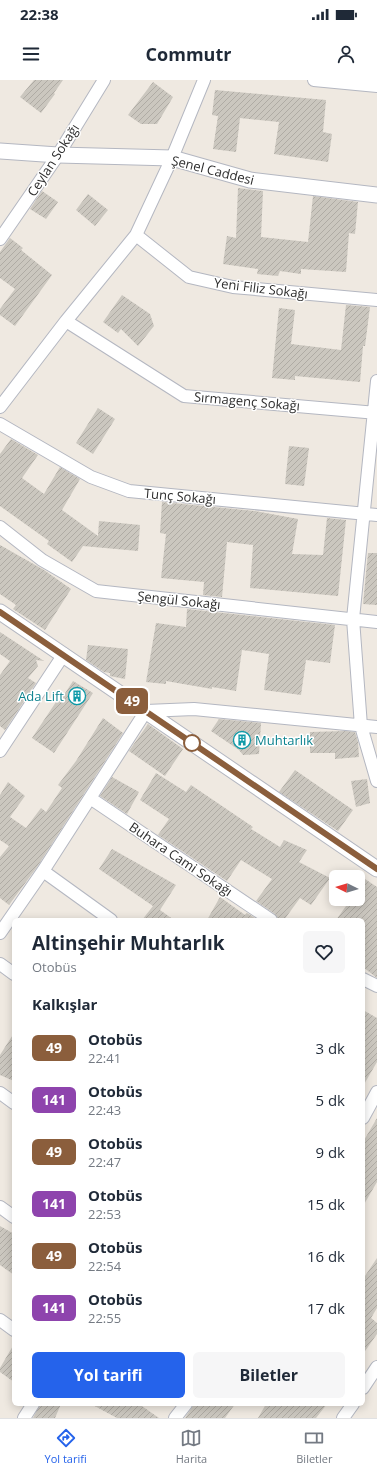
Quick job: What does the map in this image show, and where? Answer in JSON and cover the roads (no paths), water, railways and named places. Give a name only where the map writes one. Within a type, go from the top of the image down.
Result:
[{"type":"street","name":"Ceylan Sokağı","points":[[0,239],[58,155],[104,80]]},
{"type":"street","points":[[0,407],[66,321],[136,235],[172,158],[204,80]]},
{"type":"street","points":[[314,80],[377,86]]},
{"type":"street","name":"Şenel Caddesi","points":[[0,151],[58,155],[172,158],[250,180],[377,195]]},
{"type":"street","name":"Yeni Filiz Sokağı","points":[[136,235],[189,277],[233,287],[377,300]]},
{"type":"street","name":"Sırmagenç Sokağı","points":[[66,321],[184,396],[375,413]]},
{"type":"street","points":[[377,381],[375,413],[353,619],[361,726],[377,781]]},
{"type":"street","name":"Tunç Sokağı","points":[[0,424],[90,477],[128,491],[377,515]]},
{"type":"street","name":"Şengül Sokağı","points":[[0,527],[42,560],[96,591],[377,622]]},
{"type":"street","points":[[0,612],[64,654],[377,869]]},
{"type":"street","points":[[0,751],[64,654]]},
{"type":"street","points":[[146,711],[194,709],[377,727]]},
{"type":"street","points":[[0,933],[43,870],[146,711]]},
{"type":"street","name":"Buhara Cami Sokağı","points":[[90,798],[268,918]]},
{"type":"street","points":[[43,870],[108,918]]},
{"type":"street","points":[[0,964],[12,973]]},
{"type":"street","points":[[365,980],[377,986]]},
{"type":"street","points":[[365,1114],[377,1092]]},
{"type":"street","points":[[0,1093],[12,1102]]},
{"type":"street","points":[[0,1208],[12,1217]]},
{"type":"street","points":[[0,1320],[12,1329]]},
{"type":"street","points":[[365,1385],[377,1367]]},
{"type":"street","points":[[24,1418],[33,1406]]},
{"type":"street","points":[[175,1418],[184,1406]]},
{"type":"street","points":[[343,1418],[352,1406]]},
{"type":"place","name":"Ada Lift","points":[[77,696]]},
{"type":"place","name":"Muhtarlık","points":[[242,740]]}]
